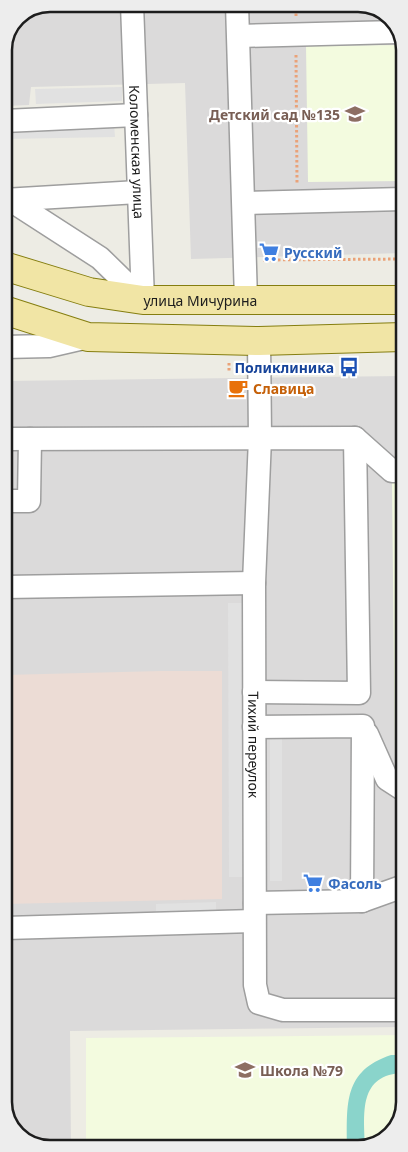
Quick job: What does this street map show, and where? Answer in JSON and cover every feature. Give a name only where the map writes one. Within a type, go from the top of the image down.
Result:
[{"type":"main road","name":"улица Мичурина","points":[[13,269],[89,292],[143,300],[396,300]]},
{"type":"main road","points":[[13,313],[88,337],[259,340],[396,336]]},
{"type":"street","name":"Коломенская улица","points":[[132,13],[143,300]]},
{"type":"street","points":[[238,13],[246,300]]},
{"type":"street","points":[[239,36],[390,32]]},
{"type":"street","points":[[13,121],[136,114]]},
{"type":"street","points":[[13,198],[138,192]]},
{"type":"street","points":[[244,204],[396,199]]},
{"type":"street","points":[[13,203],[100,258],[143,300]]},
{"type":"street","points":[[13,346],[50,346],[88,337]]},
{"type":"street","name":"Тихий переулок","points":[[259,340],[260,438],[254,583],[254,985],[259,1003],[282,1010],[396,1010]]},
{"type":"street","points":[[254,692],[359,693],[356,438]]},
{"type":"street","points":[[13,439],[356,438],[392,471],[396,471]]},
{"type":"street","points":[[13,501],[29,501],[30,439]]},
{"type":"street","points":[[13,587],[254,583]]},
{"type":"street","points":[[254,727],[363,726]]},
{"type":"street","points":[[363,726],[387,779],[396,785]]},
{"type":"street","points":[[362,901],[363,726]]},
{"type":"street","points":[[13,927],[254,912],[362,901],[396,889]]},
{"type":"path","points":[[296,13],[298,202]]},
{"type":"path","points":[[245,260],[396,259]]},
{"type":"path","points":[[229,363],[229,371]]},
{"type":"shaded area","points":[[46,13],[360,13],[372,15],[381,20],[393,36],[396,51],[396,253],[191,259],[185,83],[31,87],[29,105],[13,106],[13,48],[16,34],[20,27],[38,15]]},
{"type":"shaded area","name":"Детский сад №135","points":[[395,45],[396,181],[308,182],[306,46]]},
{"type":"shaded area","points":[[122,87],[122,101],[36,104],[35,89]]},
{"type":"shaded area","points":[[114,124],[115,137],[13,139],[13,126]]},
{"type":"shaded area","points":[[396,376],[396,1027],[70,1031],[71,1139],[36,1137],[20,1125],[14,1111],[13,1101],[13,381]]},
{"type":"shaded area","points":[[392,481],[396,481],[395,769]]},
{"type":"shaded area","points":[[228,603],[244,603],[245,877],[229,877]]},
{"type":"shaded area","points":[[222,671],[222,899],[13,904],[13,675]]},
{"type":"shaded area","points":[[270,735],[282,735],[282,881],[270,881]]},
{"type":"shaded area","points":[[216,902],[216,913],[156,915],[156,904]]},
{"type":"shaded area","name":"Школа №79","points":[[396,1035],[395,1106],[388,1125],[374,1136],[357,1140],[86,1139],[86,1038]]},
{"type":"shaded area","points":[[391,1055],[396,1055],[396,1074],[378,1080],[371,1088],[365,1109],[365,1138],[347,1140],[348,1103],[351,1091],[356,1080],[364,1070],[375,1062]]},
{"type":"place","name":"Детский сад №135","points":[[355,114]]},
{"type":"place","name":"Русский","points":[[269,252]]},
{"type":"place","name":"Поликлиника","points":[[349,367]]},
{"type":"place","name":"Славица","points":[[238,388]]},
{"type":"place","name":"Фасоль","points":[[313,883]]},
{"type":"place","name":"Школа №79","points":[[245,1070]]}]
